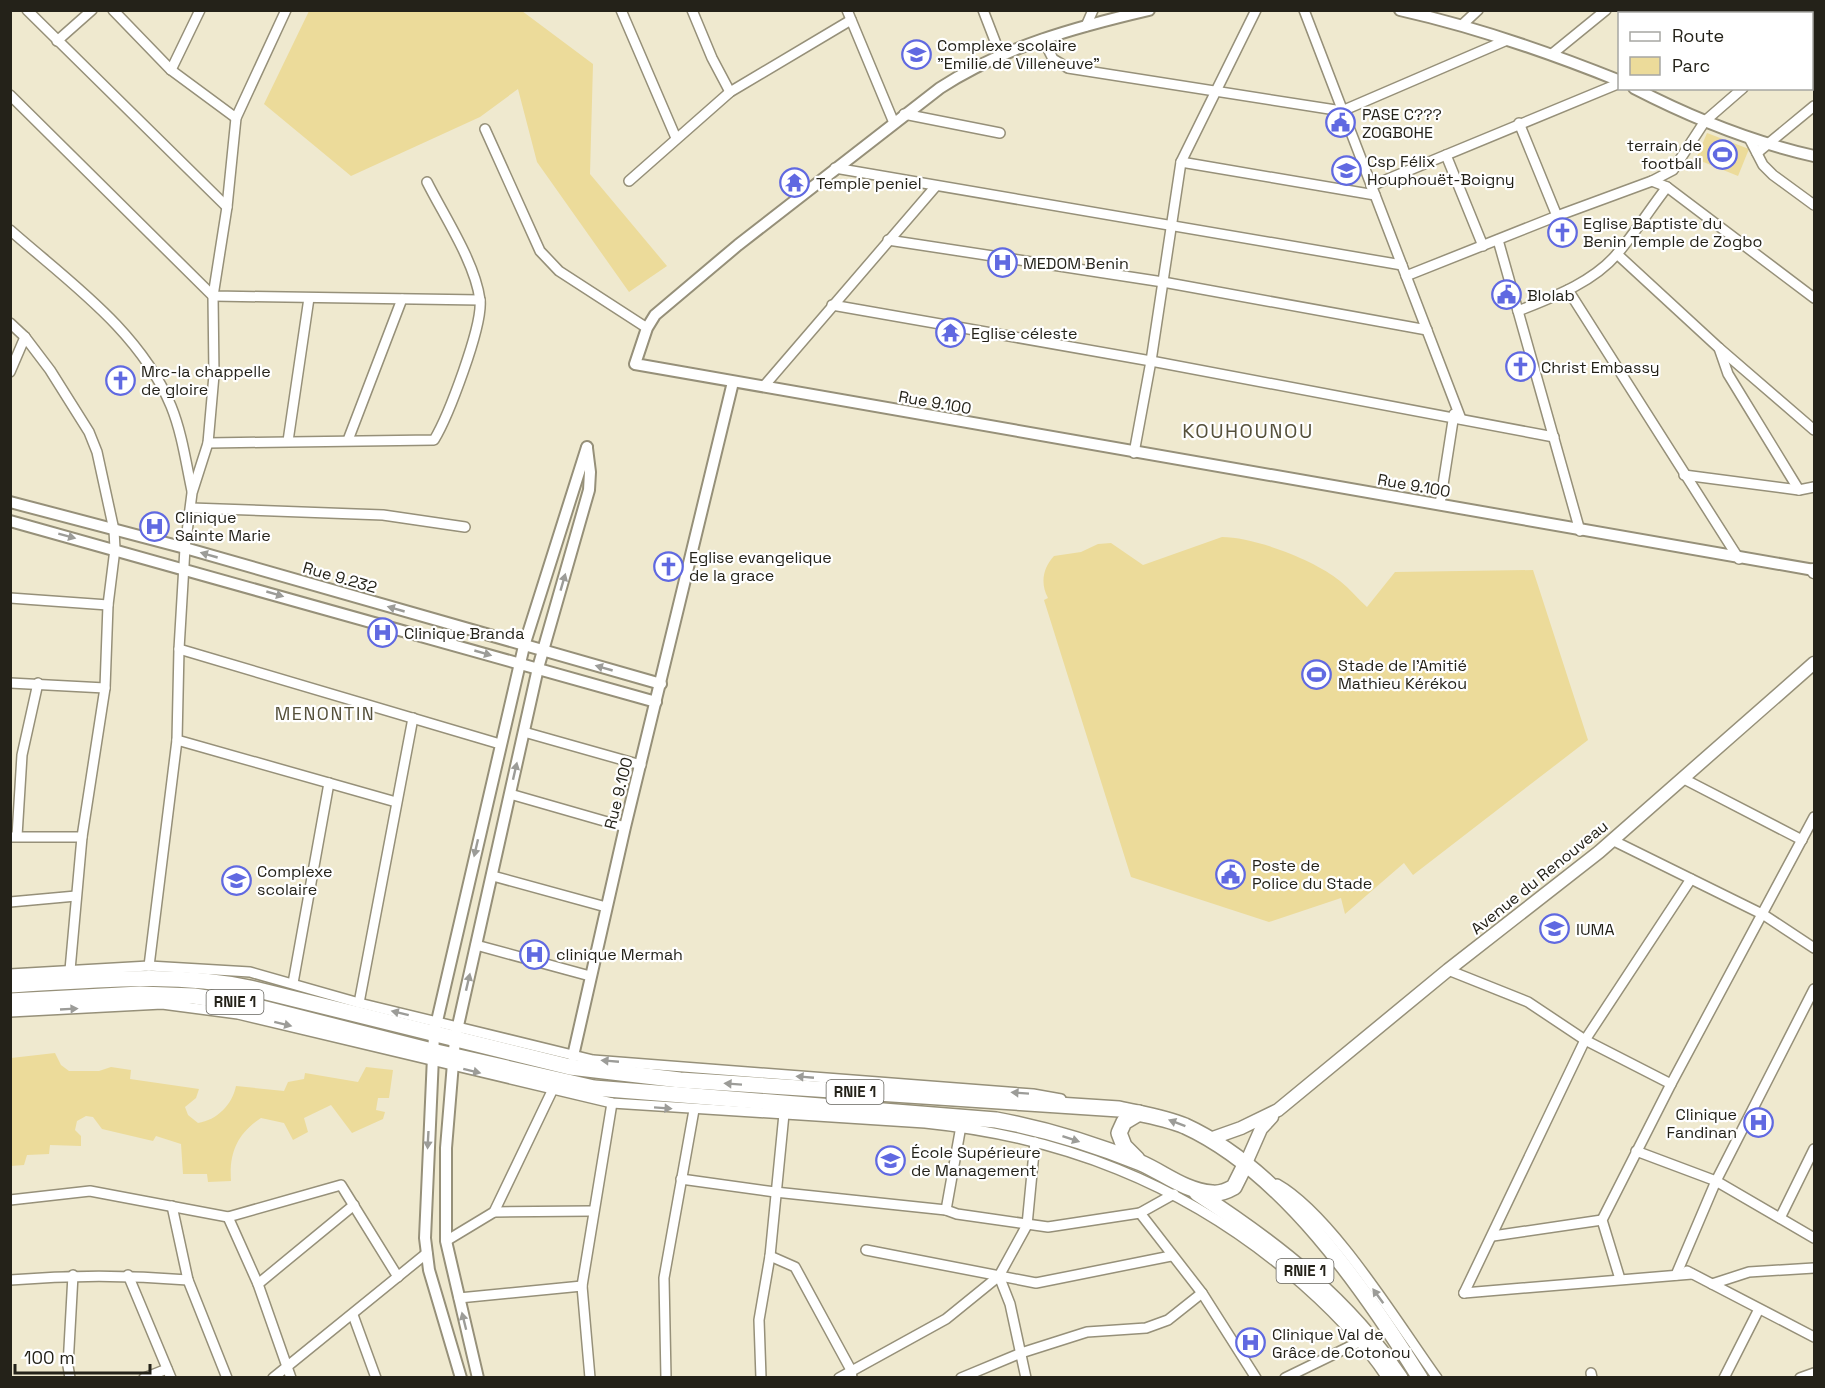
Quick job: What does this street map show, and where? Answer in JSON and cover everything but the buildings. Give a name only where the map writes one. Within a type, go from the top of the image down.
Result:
[{"type":"highway","name":"RNIE 1","points":[[10,986],[139,978],[199,979],[436,1028],[570,1067],[638,1077],[1119,1109],[1184,1125],[1210,1138],[1246,1162],[1258,1174],[1347,1272],[1372,1304],[1420,1377]]},
{"type":"highway","name":"RNIE 1","points":[[10,1001],[140,994],[195,996],[246,1004],[453,1061],[559,1082],[624,1091],[996,1120],[1055,1133],[1142,1164],[1189,1188],[1280,1250],[1321,1286],[1375,1344],[1400,1377]]},
{"type":"highway","points":[[1139,1113],[1124,1122],[1119,1133],[1124,1146],[1142,1164]]},
{"type":"highway","points":[[1189,1188],[1212,1193],[1227,1191],[1238,1181],[1246,1162]]},
{"type":"main road","name":"Avenue du Renouveau","points":[[1246,1162],[1261,1129],[1278,1110],[1448,970],[1612,840],[1813,668]]},
{"type":"main road","name":"Avenue du Renouveau","points":[[1210,1138],[1241,1128],[1278,1110]]},
{"type":"street","points":[[27,10],[227,207]]},
{"type":"street","points":[[57,41],[92,10]]},
{"type":"street","points":[[113,10],[171,70],[236,118]]},
{"type":"street","points":[[171,70],[200,10]]},
{"type":"street","points":[[149,966],[177,740],[178,649],[185,548],[192,493],[208,443],[214,375],[213,296],[227,207],[236,118],[286,10]]},
{"type":"street","points":[[621,10],[676,138]]},
{"type":"street","points":[[692,10],[712,58],[730,92]]},
{"type":"street","points":[[847,10],[894,123]]},
{"type":"street","points":[[983,10],[1000,54]]},
{"type":"street","points":[[1086,26],[1093,10]]},
{"type":"street","points":[[733,382],[635,364],[647,328],[656,315],[835,168],[904,114],[955,78],[1000,54],[1086,26],[1149,10]]},
{"type":"street","points":[[1134,453],[1151,361],[1180,162],[1256,10]]},
{"type":"street","points":[[1304,10],[1456,406],[1457,418],[1440,504]]},
{"type":"street","points":[[1400,10],[1463,24],[1552,54],[1618,81]]},
{"type":"street","points":[[1463,24],[1478,10]]},
{"type":"street","points":[[1552,54],[1606,10]]},
{"type":"street","points":[[629,181],[730,92],[850,20]]},
{"type":"street","points":[[1043,39],[1053,58],[1068,68],[1342,111],[1507,40]]},
{"type":"street","points":[[1180,162],[1373,191],[1446,155],[1618,83]]},
{"type":"street","points":[[1638,90],[1704,121],[1767,145],[1815,156]]},
{"type":"street","points":[[1406,276],[1652,181],[1679,164],[1704,121],[1741,90]]},
{"type":"street","points":[[10,95],[213,296],[480,300]]},
{"type":"street","points":[[1757,153],[1815,106]]},
{"type":"street","points":[[904,114],[1000,133]]},
{"type":"street","points":[[1519,123],[1557,216]]},
{"type":"street","points":[[485,129],[540,251],[559,272],[647,328]]},
{"type":"street","points":[[1749,138],[1763,165],[1773,175],[1815,205]]},
{"type":"street","points":[[1446,155],[1483,246]]},
{"type":"street","points":[[835,168],[1402,265]]},
{"type":"street","points":[[1652,181],[1667,187],[1815,298]]},
{"type":"street","points":[[208,443],[434,440],[444,424],[467,356],[480,312],[480,300],[458,242],[427,182]]},
{"type":"street","points":[[764,386],[936,186]]},
{"type":"street","points":[[1518,311],[1569,290],[1602,268],[1617,254],[1667,187]]},
{"type":"street","points":[[10,230],[111,319],[148,364],[171,406],[192,493]]},
{"type":"street","points":[[888,240],[1163,282],[1427,330]]},
{"type":"street","points":[[1498,240],[1580,531]]},
{"type":"street","points":[[1617,254],[1719,348],[1815,430]]},
{"type":"street","points":[[1569,290],[1739,559]]},
{"type":"street","points":[[288,441],[309,298]]},
{"type":"street","points":[[348,440],[402,299]]},
{"type":"street","points":[[832,305],[1151,361],[1554,437]]},
{"type":"street","points":[[10,323],[26,337],[50,370],[89,432],[97,452],[114,530],[115,549],[108,604],[105,688],[82,837],[70,970]]},
{"type":"street","points":[[10,372],[26,337]]},
{"type":"street","points":[[1719,348],[1728,374],[1799,490]]},
{"type":"street","name":"Rue 9.100","points":[[573,1056],[606,907],[733,382],[1814,571]]},
{"type":"street","points":[[461,1377],[427,1253],[426,1182],[436,1028],[524,646],[552,549],[587,447],[590,472],[589,490],[538,668],[456,1033],[446,1148],[446,1240],[478,1377]]},
{"type":"street","points":[[1684,475],[1799,490],[1815,488]]},
{"type":"street","name":"Rue 9.232","points":[[10,502],[185,548],[661,684]]},
{"type":"street","points":[[190,508],[383,515],[465,527]]},
{"type":"street","name":"Rue 9.232","points":[[10,521],[656,702]]},
{"type":"street","points":[[552,549],[571,555]]},
{"type":"street","points":[[10,598],[108,604]]},
{"type":"street","points":[[178,649],[500,744]]},
{"type":"street","points":[[10,683],[105,688]]},
{"type":"street","points":[[38,683],[22,755],[14,837],[82,837]]},
{"type":"street","points":[[359,1003],[413,718]]},
{"type":"street","points":[[524,732],[641,765]]},
{"type":"street","points":[[177,740],[396,802]]},
{"type":"street","points":[[10,755],[22,755]]},
{"type":"street","points":[[1684,779],[1802,840]]},
{"type":"street","points":[[293,983],[329,783]]},
{"type":"street","points":[[510,794],[625,827]]},
{"type":"street","points":[[1620,1279],[1602,1220],[1671,1084],[1815,817]]},
{"type":"street","points":[[1612,840],[1764,915],[1815,948]]},
{"type":"street","points":[[493,876],[606,907]]},
{"type":"street","points":[[1690,879],[1585,1040],[1464,1293],[1620,1279],[1678,1271],[1692,1274],[1815,1337]]},
{"type":"street","points":[[10,902],[75,896]]},
{"type":"street","points":[[476,945],[590,976]]},
{"type":"street","points":[[10,974],[149,966],[250,972],[293,983],[436,1028]]},
{"type":"street","points":[[1448,970],[1528,1002],[1585,1040],[1671,1084]]},
{"type":"street","points":[[1678,1271],[1716,1181],[1815,989]]},
{"type":"street","points":[[10,1012],[162,1004],[185,1005],[238,1014],[433,1056]]},
{"type":"street","points":[[456,1033],[573,1056],[1033,1094],[1119,1109]]},
{"type":"street","points":[[453,1061],[552,1091],[612,1104],[961,1126],[1035,1142],[1111,1165],[1174,1194],[1227,1226],[1266,1254],[1323,1303],[1387,1377]]},
{"type":"street","points":[[494,1212],[552,1091]]},
{"type":"street","points":[[590,1377],[582,1286],[592,1212],[612,1104]]},
{"type":"street","points":[[666,1377],[664,1278],[694,1110]]},
{"type":"street","points":[[761,1377],[759,1320],[770,1256],[784,1114]]},
{"type":"street","points":[[946,1210],[961,1126]]},
{"type":"street","points":[[839,1377],[851,1374],[946,1319],[999,1276],[1027,1226],[1035,1142]]},
{"type":"street","points":[[1780,1218],[1815,1149]]},
{"type":"street","points":[[1636,1151],[1716,1181],[1815,1238]]},
{"type":"street","points":[[1258,1174],[1303,1203],[1329,1233],[1437,1377]]},
{"type":"street","points":[[681,1179],[775,1192],[946,1210],[1027,1226],[1048,1227],[1140,1213],[1174,1194]]},
{"type":"street","points":[[10,1200],[90,1191],[228,1217],[339,1185],[398,1276]]},
{"type":"street","points":[[258,1284],[354,1205]]},
{"type":"street","points":[[172,1206],[188,1280],[227,1377]]},
{"type":"street","points":[[446,1240],[494,1212],[592,1212]]},
{"type":"street","points":[[1140,1213],[1171,1256],[1202,1293],[1256,1377]]},
{"type":"street","points":[[228,1217],[258,1284],[291,1377]]},
{"type":"street","points":[[1493,1236],[1602,1220]]},
{"type":"street","points":[[866,1250],[1036,1283],[1171,1256]]},
{"type":"street","points":[[273,1377],[353,1315],[427,1253]]},
{"type":"street","points":[[770,1256],[795,1267],[851,1374]]},
{"type":"street","points":[[1712,1284],[1749,1272],[1815,1268]]},
{"type":"street","points":[[10,1280],[73,1275],[128,1275],[188,1280]]},
{"type":"street","points":[[70,1377],[68,1366],[73,1275]]},
{"type":"street","points":[[128,1275],[169,1373],[144,1377]]},
{"type":"street","points":[[999,1276],[1010,1304],[1026,1377]]},
{"type":"street","points":[[459,1298],[582,1286]]},
{"type":"street","points":[[961,1377],[1021,1353],[1087,1332],[1146,1328],[1168,1320],[1202,1293]]},
{"type":"street","points":[[1724,1377],[1759,1309]]},
{"type":"street","points":[[353,1315],[376,1377]]},
{"type":"street","points":[[1286,1377],[1359,1342]]},
{"type":"street","points":[[1800,1377],[1815,1373]]},
{"type":"green space","points":[[309,11],[522,11],[593,64],[590,174],[667,266],[629,292],[537,162],[518,89],[480,117],[351,176],[264,104]]},
{"type":"green space","name":"terrain de football","points":[[1707,133],[1749,149],[1738,176],[1696,159]]},
{"type":"green space","name":"Stade de l'Amitié Mathieu Kérékou","points":[[1222,537],[1267,545],[1316,565],[1340,581],[1367,607],[1395,572],[1533,570],[1588,740],[1413,875],[1404,863],[1345,914],[1341,898],[1269,922],[1131,877],[1044,600],[1048,598],[1043,581],[1045,571],[1054,556],[1081,552],[1098,544],[1111,543],[1143,565]]},
{"type":"green space","points":[[55,1053],[61,1065],[69,1071],[99,1071],[111,1067],[131,1070],[130,1079],[199,1089],[196,1098],[185,1107],[188,1115],[198,1123],[211,1119],[223,1110],[236,1086],[284,1091],[288,1082],[304,1079],[305,1073],[358,1082],[366,1067],[393,1070],[389,1098],[378,1098],[376,1110],[385,1112],[383,1119],[352,1133],[331,1105],[304,1118],[308,1132],[293,1140],[284,1123],[261,1118],[246,1131],[236,1145],[231,1162],[231,1181],[208,1182],[207,1174],[183,1174],[181,1144],[156,1136],[153,1141],[102,1129],[93,1117],[86,1116],[77,1121],[75,1130],[81,1136],[81,1146],[50,1145],[49,1154],[27,1155],[24,1165],[11,1166],[11,1058]]},
{"type":"place","name":"Complexe scolaire \"Emilie de Villeneuve\"","points":[[916,54]]},
{"type":"place","name":"PASE C??? ZOGBOHE","points":[[1341,123]]},
{"type":"place","name":"terrain de football","points":[[1723,154]]},
{"type":"place","name":"Csp Félix Houphouët-Boigny","points":[[1346,170]]},
{"type":"place","name":"Temple peniel","points":[[795,183]]},
{"type":"place","name":"Eglise Baptiste du Benin Temple de Zogbo","points":[[1562,232]]},
{"type":"place","name":"MEDOM Benin","points":[[1002,263]]},
{"type":"place","name":"Blolab","points":[[1506,295]]},
{"type":"place","name":"Eglise céleste","points":[[950,333]]},
{"type":"place","name":"Christ Embassy","points":[[1520,367]]},
{"type":"place","name":"Mrc-la chappelle de gloire","points":[[120,380]]},
{"type":"place","name":"Clinique Sainte Marie","points":[[154,526]]},
{"type":"place","name":"Eglise evangelique de la grace","points":[[668,566]]},
{"type":"place","name":"Clinique Branda","points":[[383,633]]},
{"type":"place","name":"Stade de l'Amitié Mathieu Kérékou","points":[[1317,674]]},
{"type":"place","name":"Poste de Police du Stade","points":[[1231,874]]},
{"type":"place","name":"Complexe scolaire","points":[[236,880]]},
{"type":"place","name":"IUMA","points":[[1555,929]]},
{"type":"place","name":"clinique Mermah","points":[[535,954]]},
{"type":"place","name":"Clinique Fandinan","points":[[1758,1123]]},
{"type":"place","name":"École Supérieure de Management","points":[[890,1161]]},
{"type":"place","name":"Clinique Val de Grâce de Cotonou","points":[[1251,1343]]},
{"type":"district","name":"KOUHOUNOU","points":[[1248,431]]},
{"type":"district","name":"MENONTIN","points":[[325,714]]}]
